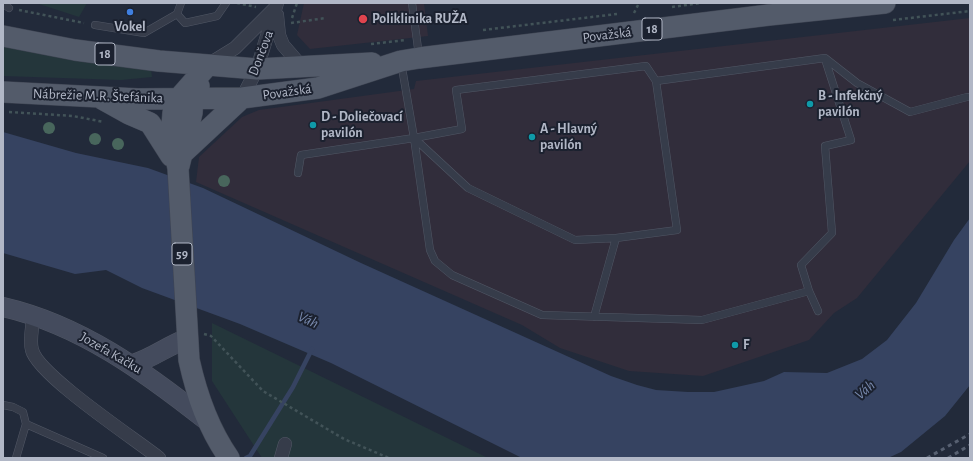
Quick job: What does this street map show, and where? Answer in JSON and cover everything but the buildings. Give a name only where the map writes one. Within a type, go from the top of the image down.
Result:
[{"type":"main road","name":"Považská","points":[[208,65],[257,69],[302,67],[768,12],[885,3]]},
{"type":"main road","name":"18","points":[[3,36],[75,50],[208,65]]},
{"type":"main road","name":"Považská","points":[[186,99],[242,98],[318,88],[412,53]]},
{"type":"main road","points":[[180,161],[171,137],[173,113],[186,99],[208,65]]},
{"type":"main road","name":"Nábrežie M.R. Štefánika","points":[[3,92],[98,98],[186,99]]},
{"type":"main road","points":[[98,98],[150,123],[180,161]]},
{"type":"main road","points":[[180,161],[242,98]]},
{"type":"main road","name":"59","points":[[180,161],[186,332],[189,360],[196,390],[207,421],[225,452]]},
{"type":"street","points":[[208,65],[235,48],[277,5]]},
{"type":"street","name":"Dončova","points":[[277,5],[279,36],[283,45],[302,67]]},
{"type":"street","name":"Dončova","points":[[242,98],[257,69],[277,5]]},
{"type":"street","name":"Jozefa Kačku","points":[[3,307],[33,316],[78,334],[133,364],[207,421]]},
{"type":"street","points":[[33,316],[32,350],[42,364],[103,417],[159,458]]},
{"type":"street","points":[[133,364],[150,359],[174,344],[186,332]]},
{"type":"street","points":[[281,458],[285,444]]},
{"type":"lane","points":[[95,25],[144,33],[177,14],[181,3]]},
{"type":"lane","points":[[177,14],[185,23],[217,16],[226,3]]},
{"type":"lane","points":[[412,3],[414,138],[430,250],[435,261],[442,268],[452,275],[542,315],[702,320],[809,292]]},
{"type":"lane","points":[[656,81],[825,58],[857,84],[910,112],[967,97]]},
{"type":"lane","points":[[818,311],[809,292],[801,265],[832,233],[825,146],[851,140],[825,58]]},
{"type":"lane","points":[[298,173],[301,155],[414,138],[462,129],[456,90],[646,66],[656,81],[677,230],[616,238],[575,240],[468,188],[414,138]]},
{"type":"lane","points":[[594,317],[616,238]]},
{"type":"lane","points":[[3,405],[13,406],[23,412],[26,424],[16,458]]},
{"type":"lane","points":[[26,424],[100,457]]},
{"type":"path","points":[[237,3],[258,8],[255,13]]},
{"type":"path","points":[[289,30],[297,3]]},
{"type":"path","points":[[628,13],[635,12],[639,3]]},
{"type":"path","points":[[6,6],[95,25]]},
{"type":"path","points":[[478,31],[584,16],[621,14]]},
{"type":"path","points":[[290,23],[326,18]]},
{"type":"path","points":[[365,45],[412,53]]},
{"type":"path","points":[[3,111],[73,116],[111,123]]},
{"type":"path","points":[[186,332],[211,336],[263,391],[344,439],[388,458]]},
{"type":"shaded area","points":[[36,3],[87,3],[79,17]]},
{"type":"shaded area","name":"Poliklinika RUŽA","points":[[304,3],[424,3],[428,36],[310,49],[297,35]]},
{"type":"shaded area","points":[[970,18],[970,161],[857,298],[834,313],[809,340],[703,376],[629,371],[560,348],[522,325],[196,182],[199,157],[242,117],[259,110],[414,89],[416,81]]},
{"type":"shaded area","points":[[3,45],[151,69],[152,77],[121,80],[3,76]]},
{"type":"shaded area","points":[[212,323],[488,458],[262,458],[212,381]]},
{"type":"water","name":"Váh","points":[[3,132],[76,153],[148,168],[203,188],[361,263],[611,376],[656,390],[714,392],[764,381],[784,372],[827,373],[862,359],[887,340],[916,303],[954,240],[970,218],[970,385],[945,416],[901,452],[888,458],[522,458],[331,363],[240,324],[142,288],[106,270],[75,274],[3,253]]},
{"type":"waterway","points":[[246,458],[250,456],[293,387],[312,349]]},
{"type":"railway","points":[[927,458],[970,434]]},
{"type":"railway","points":[[948,458],[970,445]]},
{"type":"place","name":"Vokel","points":[[130,12]]},
{"type":"place","name":"Poliklinika RUŽA","points":[[363,19]]},
{"type":"place","name":"B - Infekčný pavilón","points":[[810,104]]},
{"type":"place","name":"D - Doliečovací pavilón","points":[[313,125]]},
{"type":"place","name":"A - Hlavný pavilón","points":[[532,137]]},
{"type":"place","name":"F","points":[[735,345]]}]
